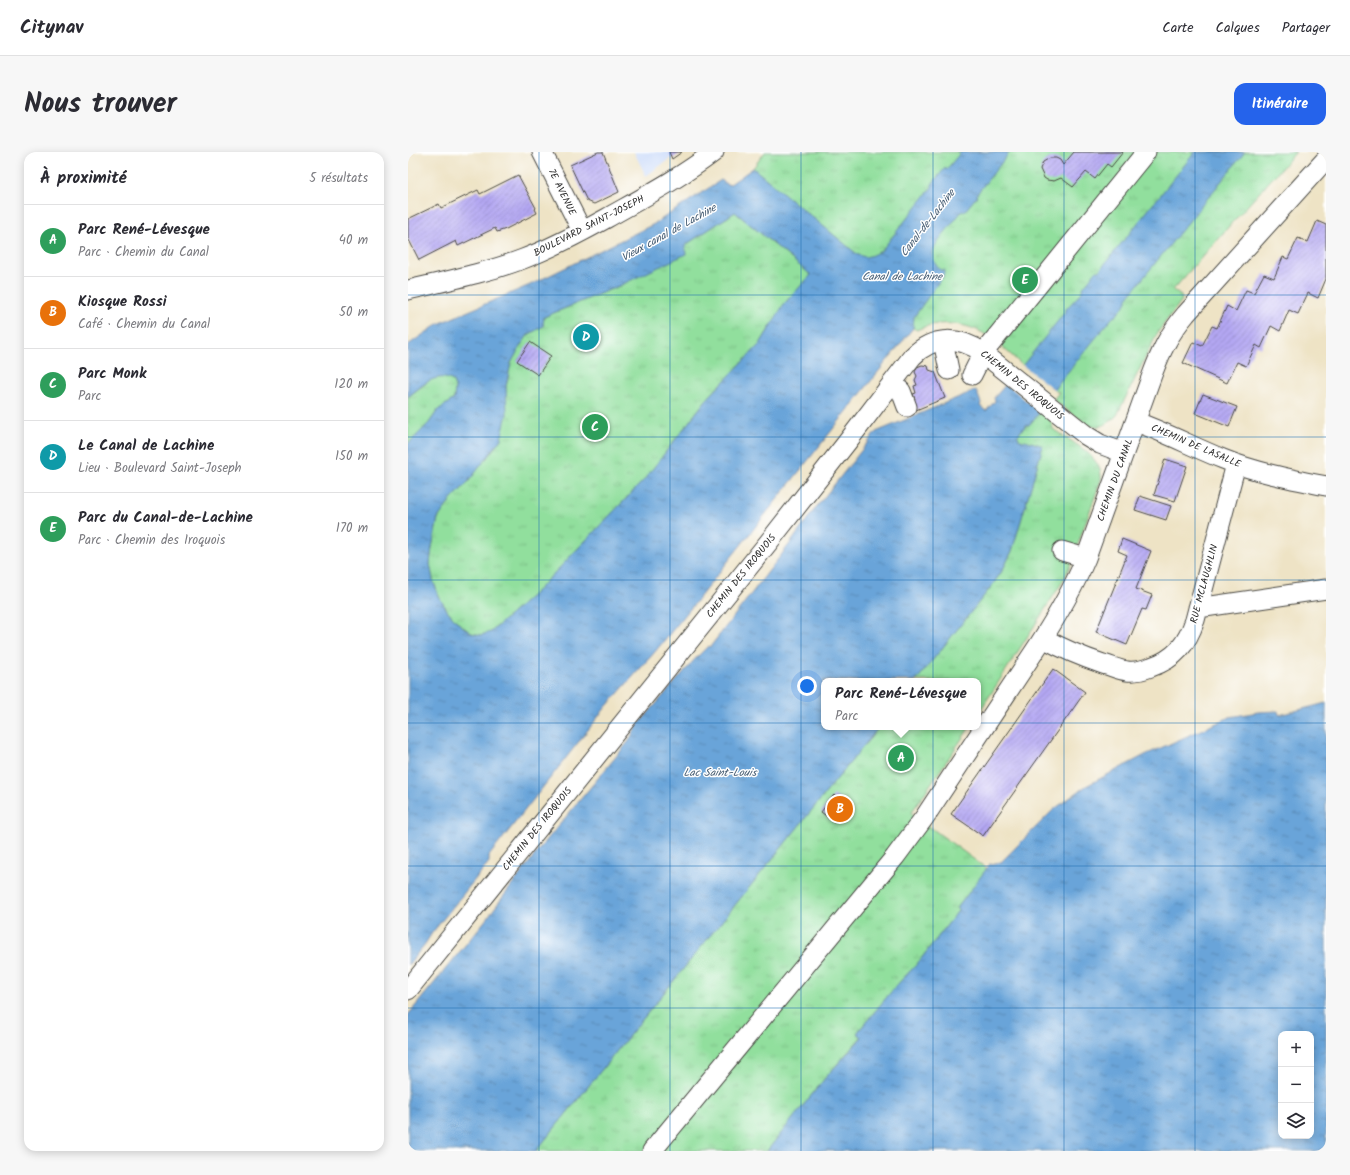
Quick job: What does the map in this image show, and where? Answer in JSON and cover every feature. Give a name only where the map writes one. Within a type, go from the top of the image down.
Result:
[{"type":"street","name":"7E AVENUE","points":[[542,152],[582,231]]},
{"type":"street","name":"BOULEVARD SAINT-JOSEPH","points":[[408,290],[497,268],[535,254],[582,231],[662,188],[714,152]]},
{"type":"street","points":[[972,375],[983,354],[1146,152]]},
{"type":"street","name":"CHEMIN DU CANAL","points":[[985,713],[1043,638],[1071,590],[1086,558],[1162,348],[1186,314],[1326,159]]},
{"type":"street","name":"CHEMIN DES IROQUOIS","points":[[408,990],[768,543],[912,357],[926,345],[950,340],[964,343],[983,354],[1093,440],[1124,453]]},
{"type":"street","points":[[943,341],[949,370]]},
{"type":"street","points":[[887,389],[901,391],[907,407]]},
{"type":"street","name":"CHEMIN DE LASALLE","points":[[1136,422],[1236,464],[1326,486]]},
{"type":"street","name":"RUE MCLAUGHLIN","points":[[1043,638],[1072,653],[1126,671],[1144,670],[1166,661],[1178,652],[1190,634],[1236,464]]},
{"type":"street","points":[[1062,551],[1086,558]]},
{"type":"street","points":[[1198,608],[1326,589]]},
{"type":"street","name":"CHEMIN DU CANAL","points":[[652,1151],[870,887],[924,818],[975,730]]},
{"type":"shaded area","points":[[634,152],[679,152],[646,176]]},
{"type":"green space","points":[[765,152],[1296,152],[1173,290],[1181,296],[1182,300],[1158,332],[1117,415],[1105,425],[1090,426],[1053,400],[1059,392],[1054,391],[1001,346],[983,333],[970,327],[955,324],[931,325],[917,330],[913,328],[858,255],[753,168]]},
{"type":"green space","points":[[735,212],[811,275],[784,304],[760,344],[706,400],[644,480],[538,590],[491,632],[481,635],[471,633],[458,623],[447,610],[439,597],[433,580],[430,564],[432,547],[438,518],[501,439],[506,386],[511,363],[521,345],[528,335],[543,326],[544,317],[621,285],[685,248],[687,244]]},
{"type":"green space","points":[[439,377],[454,381],[454,399],[438,410],[429,423],[408,444],[408,397],[430,380]]},
{"type":"green space","points":[[1040,412],[1051,421],[1053,429],[1091,456],[1100,471],[1101,480],[1070,566],[1063,581],[981,709],[981,678],[918,678],[991,587],[1002,571],[1012,551],[1043,446],[1018,439],[1017,436],[1026,425],[1029,425]]},
{"type":"green space","points":[[877,730],[968,730],[911,813],[987,869],[958,907],[958,911],[917,964],[896,986],[857,1033],[862,1036],[826,1077],[767,1151],[536,1151]]},
{"type":"water","points":[[961,152],[1010,152],[976,195],[977,196],[965,211],[962,211],[936,245],[933,259],[940,270],[945,270],[943,276],[914,317],[913,328],[699,598],[654,653],[606,707],[489,856],[489,862],[408,965],[408,444],[429,423],[438,410],[454,399],[455,387],[453,381],[446,378],[435,379],[424,384],[408,397],[408,345],[438,324],[530,285],[654,224],[721,180],[729,185],[753,168],[858,255],[865,257],[881,251],[932,187],[932,184],[945,168],[946,170]],"holes":[[[735,212],[811,275],[784,304],[760,344],[706,400],[644,480],[538,590],[491,632],[481,635],[471,633],[458,623],[447,610],[439,597],[433,580],[430,564],[438,518],[501,439],[507,414],[506,386],[511,363],[528,335],[543,326],[544,317],[621,285],[686,254],[685,248],[687,244]]]},
{"type":"water","name":"Lac Saint-Louis","points":[[1195,152],[1245,152],[1127,298],[1127,302],[1116,316],[1113,317],[1058,384],[1040,412],[1017,436],[1019,437],[1018,439],[1023,441],[1025,440],[1043,446],[1012,551],[1002,571],[991,587],[918,678],[821,678],[821,730],[877,730],[536,1151],[408,1151],[408,1015],[484,922],[540,848],[629,741],[636,727],[695,659],[708,646],[710,647],[792,541],[814,510],[876,432],[976,390],[981,403],[980,406],[986,411],[995,401],[994,398],[1022,366],[1065,312],[1065,310],[1082,292],[1082,289],[1096,271],[1099,271]]},
{"type":"water","points":[[1326,703],[1326,1151],[767,1151],[826,1077],[862,1037],[857,1033],[896,986],[917,964],[958,911],[958,907],[990,864],[1001,862],[1053,810],[1086,786],[1145,755],[1230,717],[1258,712],[1278,711],[1279,715]]},
{"type":"pier","points":[[1021,364],[1056,391],[1041,413],[1004,382]]},
{"type":"building","points":[[598,152],[603,152],[619,192],[594,204],[587,201],[570,165]]},
{"type":"building","points":[[669,152],[682,152],[672,159]]},
{"type":"building","points":[[1074,152],[1123,152],[1111,167],[1107,164],[1095,179],[1086,172],[1073,187],[1061,178],[1054,181],[1044,178],[1040,169],[1043,162],[1050,158],[1056,158],[1060,160],[1063,165]]},
{"type":"building","points":[[518,175],[536,208],[537,213],[506,229],[497,232],[495,228],[458,246],[456,241],[419,260],[408,238],[408,219],[439,204],[441,208],[478,190],[480,194]]},
{"type":"building","points":[[1317,221],[1326,225],[1326,279],[1318,298],[1308,293],[1298,314],[1289,310],[1280,331],[1271,326],[1261,348],[1256,345],[1246,366],[1237,362],[1227,383],[1183,363],[1193,342],[1202,346],[1212,326],[1217,328],[1227,306],[1236,311],[1246,290],[1254,293],[1264,274],[1274,278],[1283,257],[1288,259],[1298,238],[1308,242]]},
{"type":"building","points":[[530,342],[551,356],[538,375],[517,361]]},
{"type":"building","points":[[922,365],[928,366],[929,370],[935,372],[945,398],[916,410],[912,401],[915,399],[913,394],[916,393],[914,386],[917,385],[915,380],[917,376],[915,372],[917,367]]},
{"type":"building","points":[[1203,394],[1237,407],[1229,427],[1195,413]]},
{"type":"building","points":[[1165,459],[1187,466],[1175,501],[1154,495]]},
{"type":"building","points":[[1140,496],[1171,506],[1166,520],[1135,510]]},
{"type":"building","points":[[1122,539],[1151,551],[1136,589],[1152,595],[1146,610],[1142,609],[1127,645],[1096,632],[1127,555],[1118,551]]},
{"type":"building","points":[[1053,669],[1085,692],[983,836],[951,814]]},
{"type":"building","points":[[834,795],[847,805],[834,822],[821,812]]},
{"type":"place","name":"Parc du Canal-de-Lachine","points":[[1025,280]]},
{"type":"place","name":"Le Canal de Lachine","points":[[586,337]]},
{"type":"place","name":"Parc Monk","points":[[595,427]]},
{"type":"place","name":"Parc René-Lévesque","points":[[901,758]]},
{"type":"place","name":"Kiosque Rossi","points":[[840,809]]},
{"type":"water label","name":"Canal-de-Lachine","points":[[928,223]]},
{"type":"water label","name":"Vieux canal de Lachine","points":[[669,233]]},
{"type":"water label","name":"Canal de Lachine","points":[[902,277]]}]
